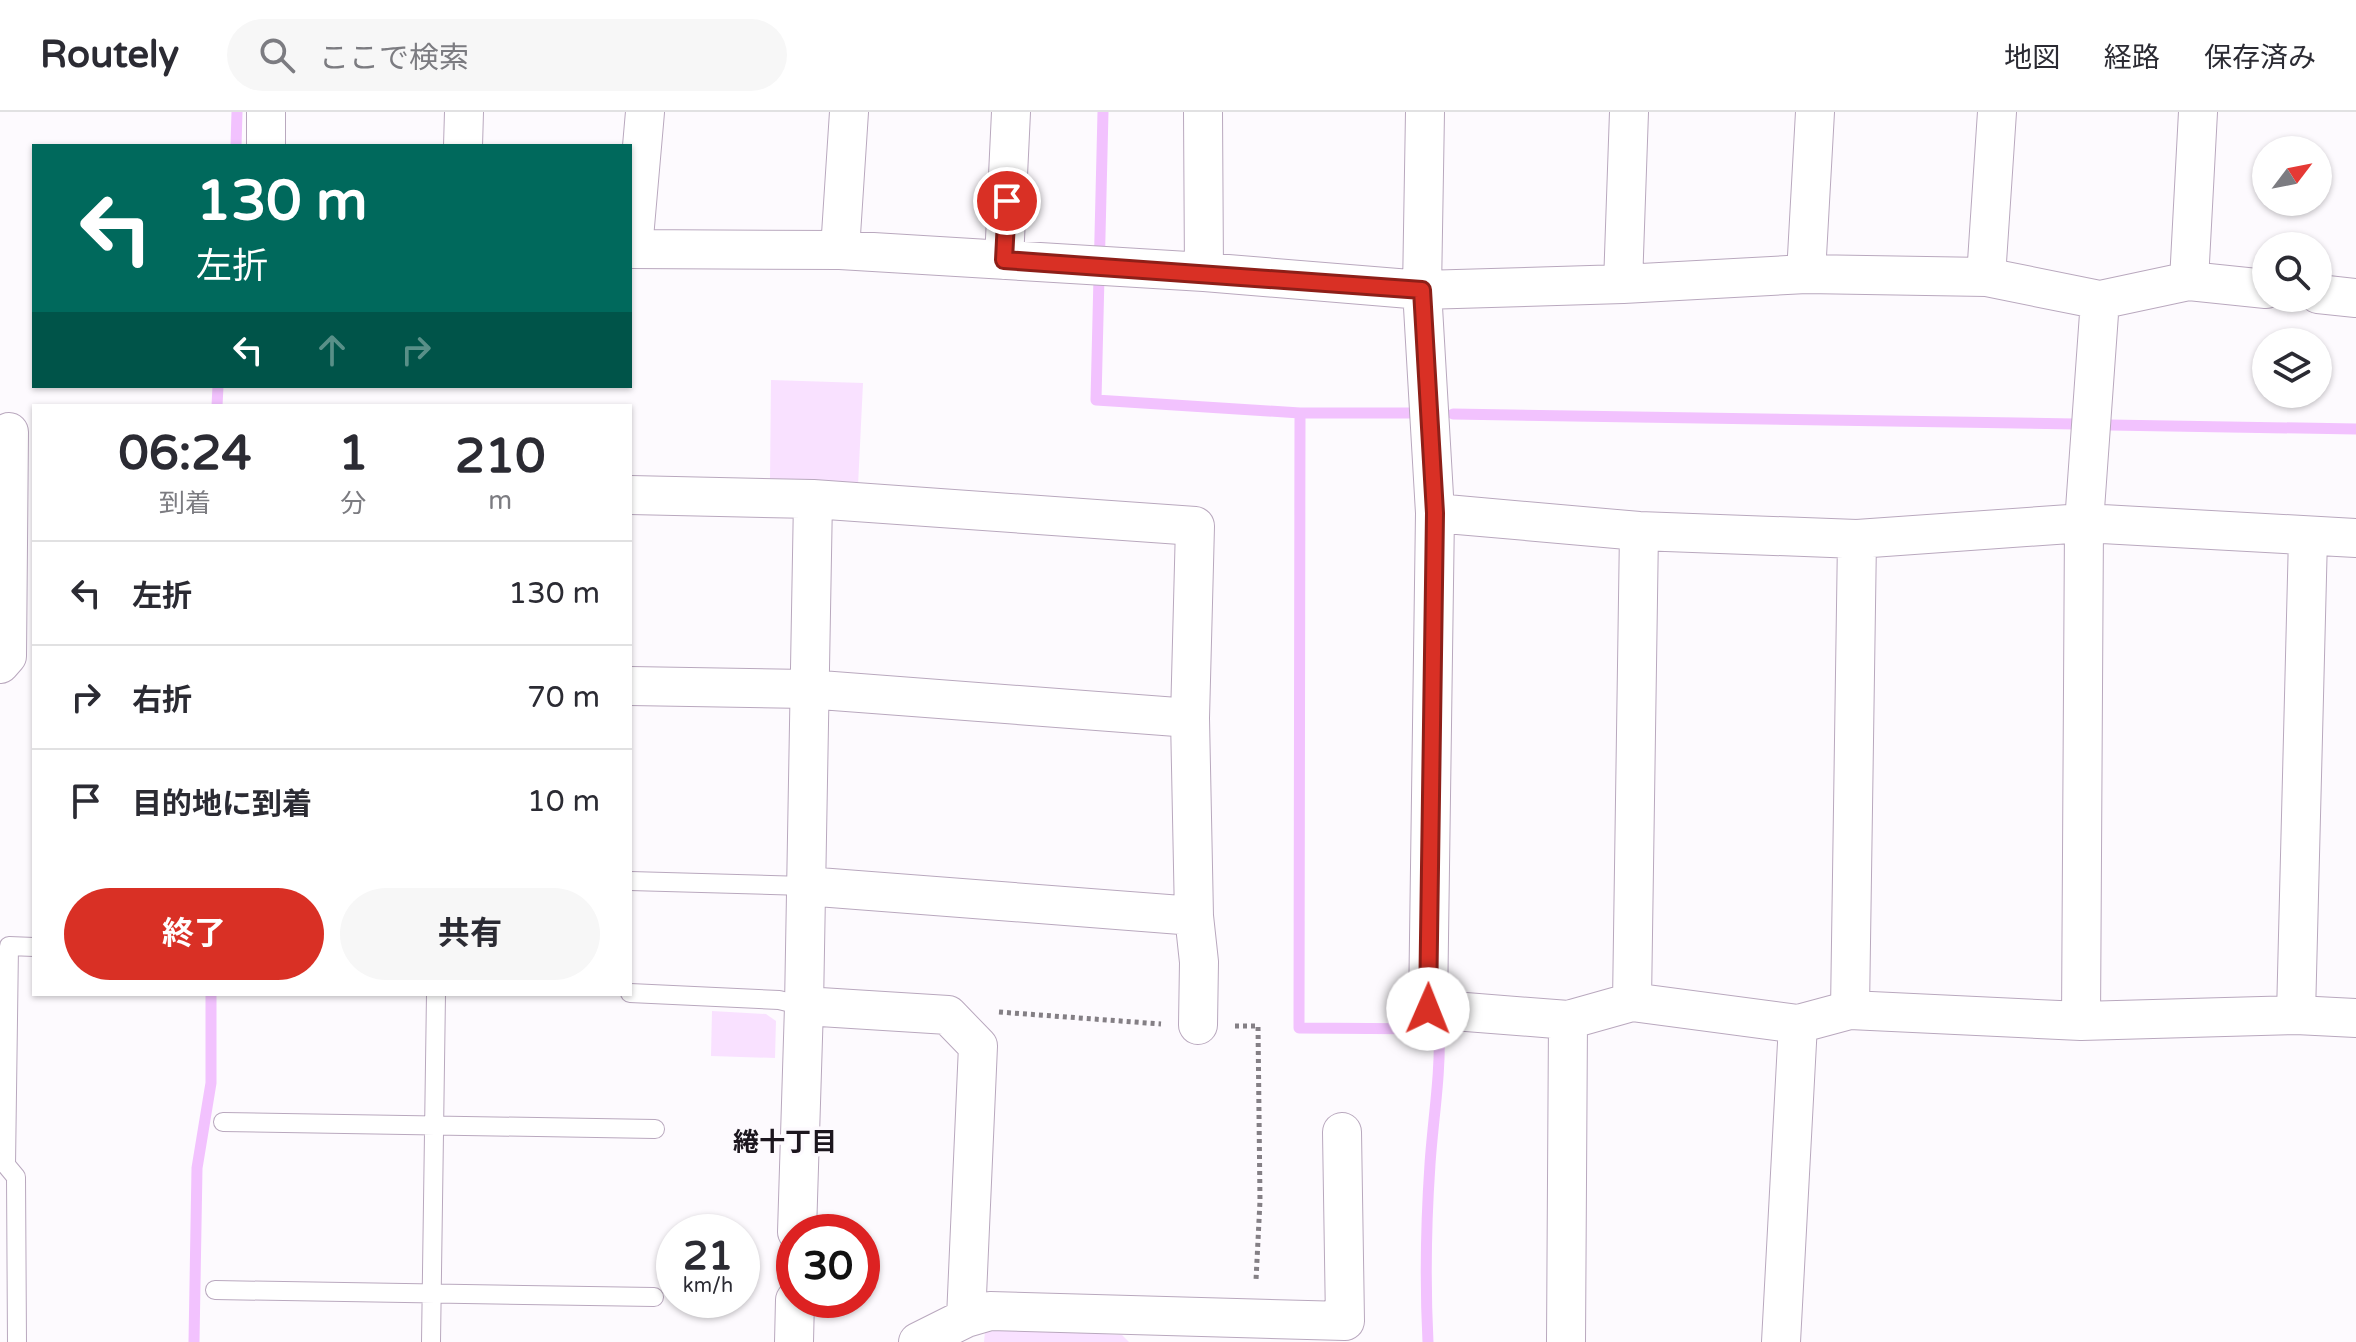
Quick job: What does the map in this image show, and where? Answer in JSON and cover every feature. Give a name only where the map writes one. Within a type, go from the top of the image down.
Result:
[{"type":"street","points":[[266,112],[266,144]]},
{"type":"street","points":[[463,144],[464,112]]},
{"type":"street","points":[[645,112],[632,249],[840,250],[1204,272],[1422,290],[1806,274],[1986,277],[2100,300],[2189,281],[2252,288]]},
{"type":"street","points":[[840,250],[849,112]]},
{"type":"street","points":[[1004,260],[1011,112]]},
{"type":"street","points":[[1203,112],[1204,272]]},
{"type":"street","points":[[1425,112],[1422,290],[1435,513],[1428,1009],[1568,1020],[1632,1002],[1798,1024],[1850,1010],[2081,1021],[2296,1015],[2356,1018]]},
{"type":"street","points":[[1623,284],[1629,112]]},
{"type":"street","points":[[1806,274],[1815,112]]},
{"type":"street","points":[[1986,277],[1997,112]]},
{"type":"street","points":[[2189,281],[2198,112]]},
{"type":"street","points":[[2332,295],[2356,298]]},
{"type":"street","points":[[2081,1021],[2084,523],[2100,300]]},
{"type":"street","points":[[0,664],[7,656],[14,432]]},
{"type":"street","points":[[632,495],[813,499],[1195,526],[1190,718],[1194,916],[1199,962],[1198,1025]]},
{"type":"street","points":[[798,1214],[813,499]]},
{"type":"street","points":[[1435,513],[1639,531],[1857,539],[2084,523],[2356,538]]},
{"type":"street","points":[[1632,1002],[1639,531]]},
{"type":"street","points":[[2296,1015],[2308,537]]},
{"type":"street","points":[[1850,1010],[1857,539]]},
{"type":"street","points":[[632,686],[807,689],[1190,718]]},
{"type":"street","points":[[805,886],[1194,916]]},
{"type":"street","points":[[804,1006],[948,1015],[978,1046],[966,1318]]},
{"type":"street","points":[[1566,1342],[1568,1020]]},
{"type":"street","points":[[1781,1342],[1798,1024]]},
{"type":"street","points":[[918,1342],[966,1318],[990,1311],[1254,1318],[1345,1332],[1342,1132]]},
{"type":"street","points":[[794,1342],[795,1318]]},
{"type":"lane","points":[[632,881],[805,886]]},
{"type":"lane","points":[[17,1342],[16,1177],[3,1165],[4,947],[32,947]]},
{"type":"lane","points":[[632,993],[779,1000],[804,1006]]},
{"type":"lane","points":[[431,1342],[436,996]]},
{"type":"lane","points":[[223,1122],[655,1129]]},
{"type":"lane","points":[[215,1290],[654,1297]]},
{"type":"path","points":[[964,1032],[997,1011],[1135,1023],[1258,1026],[1260,1201],[1254,1318]]},
{"type":"shaded area","points":[[771,380],[863,383],[858,486],[770,480]]},
{"type":"shaded area","points":[[712,1011],[766,1014],[776,1021],[775,1058],[711,1056]]},
{"type":"shaded area","points":[[1012,1329],[1122,1335],[1129,1342],[984,1342],[985,1332]]},
{"type":"waterway","points":[[236,144],[237,112]]},
{"type":"waterway","points":[[1103,112],[1096,400],[1300,413],[1409,413]]},
{"type":"waterway","points":[[217,404],[218,388]]},
{"type":"waterway","points":[[1300,413],[1299,1028],[1439,1029],[1428,1208],[1428,1342]]},
{"type":"waterway","points":[[1453,414],[2075,424]]},
{"type":"waterway","points":[[2110,425],[2356,429]]},
{"type":"waterway","points":[[194,1342],[197,1168],[211,1083],[211,996]]},
{"type":"district","name":"綣十丁目","points":[[785,1142]]},
{"type":"route","points":[[1007,201],[1004,260],[1422,290],[1435,513],[1428,1009]]}]
